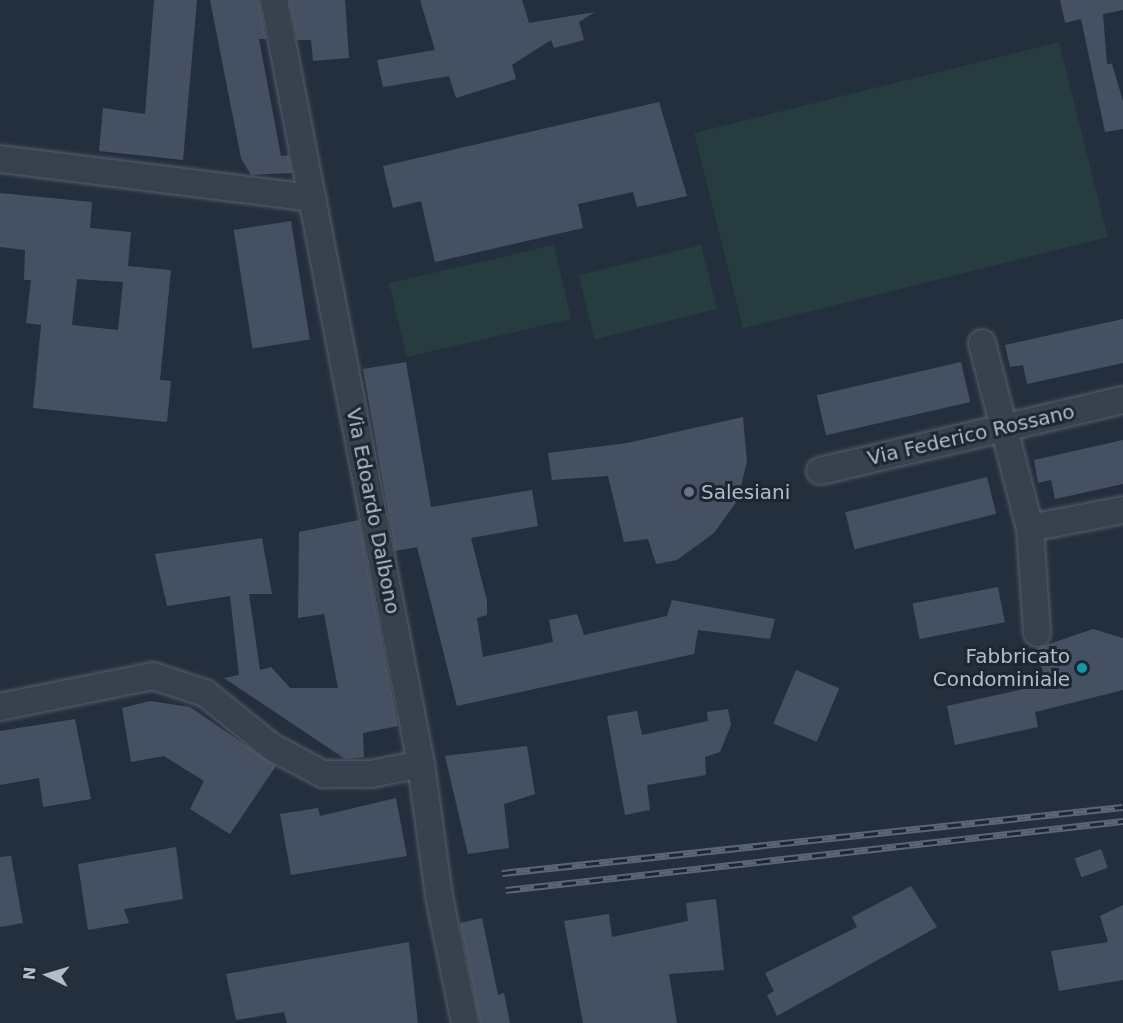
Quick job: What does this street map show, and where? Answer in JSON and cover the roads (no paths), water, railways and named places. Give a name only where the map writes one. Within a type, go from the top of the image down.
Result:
[{"type":"street","name":"Via Edoardo Dalbono","points":[[274,0],[421,764],[439,896],[465,1023]]},
{"type":"street","points":[[0,159],[313,198]]},
{"type":"street","points":[[982,343],[1030,528],[1037,633]]},
{"type":"street","name":"Via Federico Rossano","points":[[820,471],[1123,400]]},
{"type":"street","points":[[1030,528],[1123,510]]},
{"type":"street","points":[[0,707],[153,676],[205,693],[272,747],[323,774],[371,774],[421,764]]},
{"type":"railway","points":[[502,873],[1123,807]]},
{"type":"railway","points":[[506,890],[1123,821]]},
{"type":"place","name":"Salesiani","points":[[689,492]]},
{"type":"place","name":"Fabbricato Condominiale","points":[[1082,668]]}]
